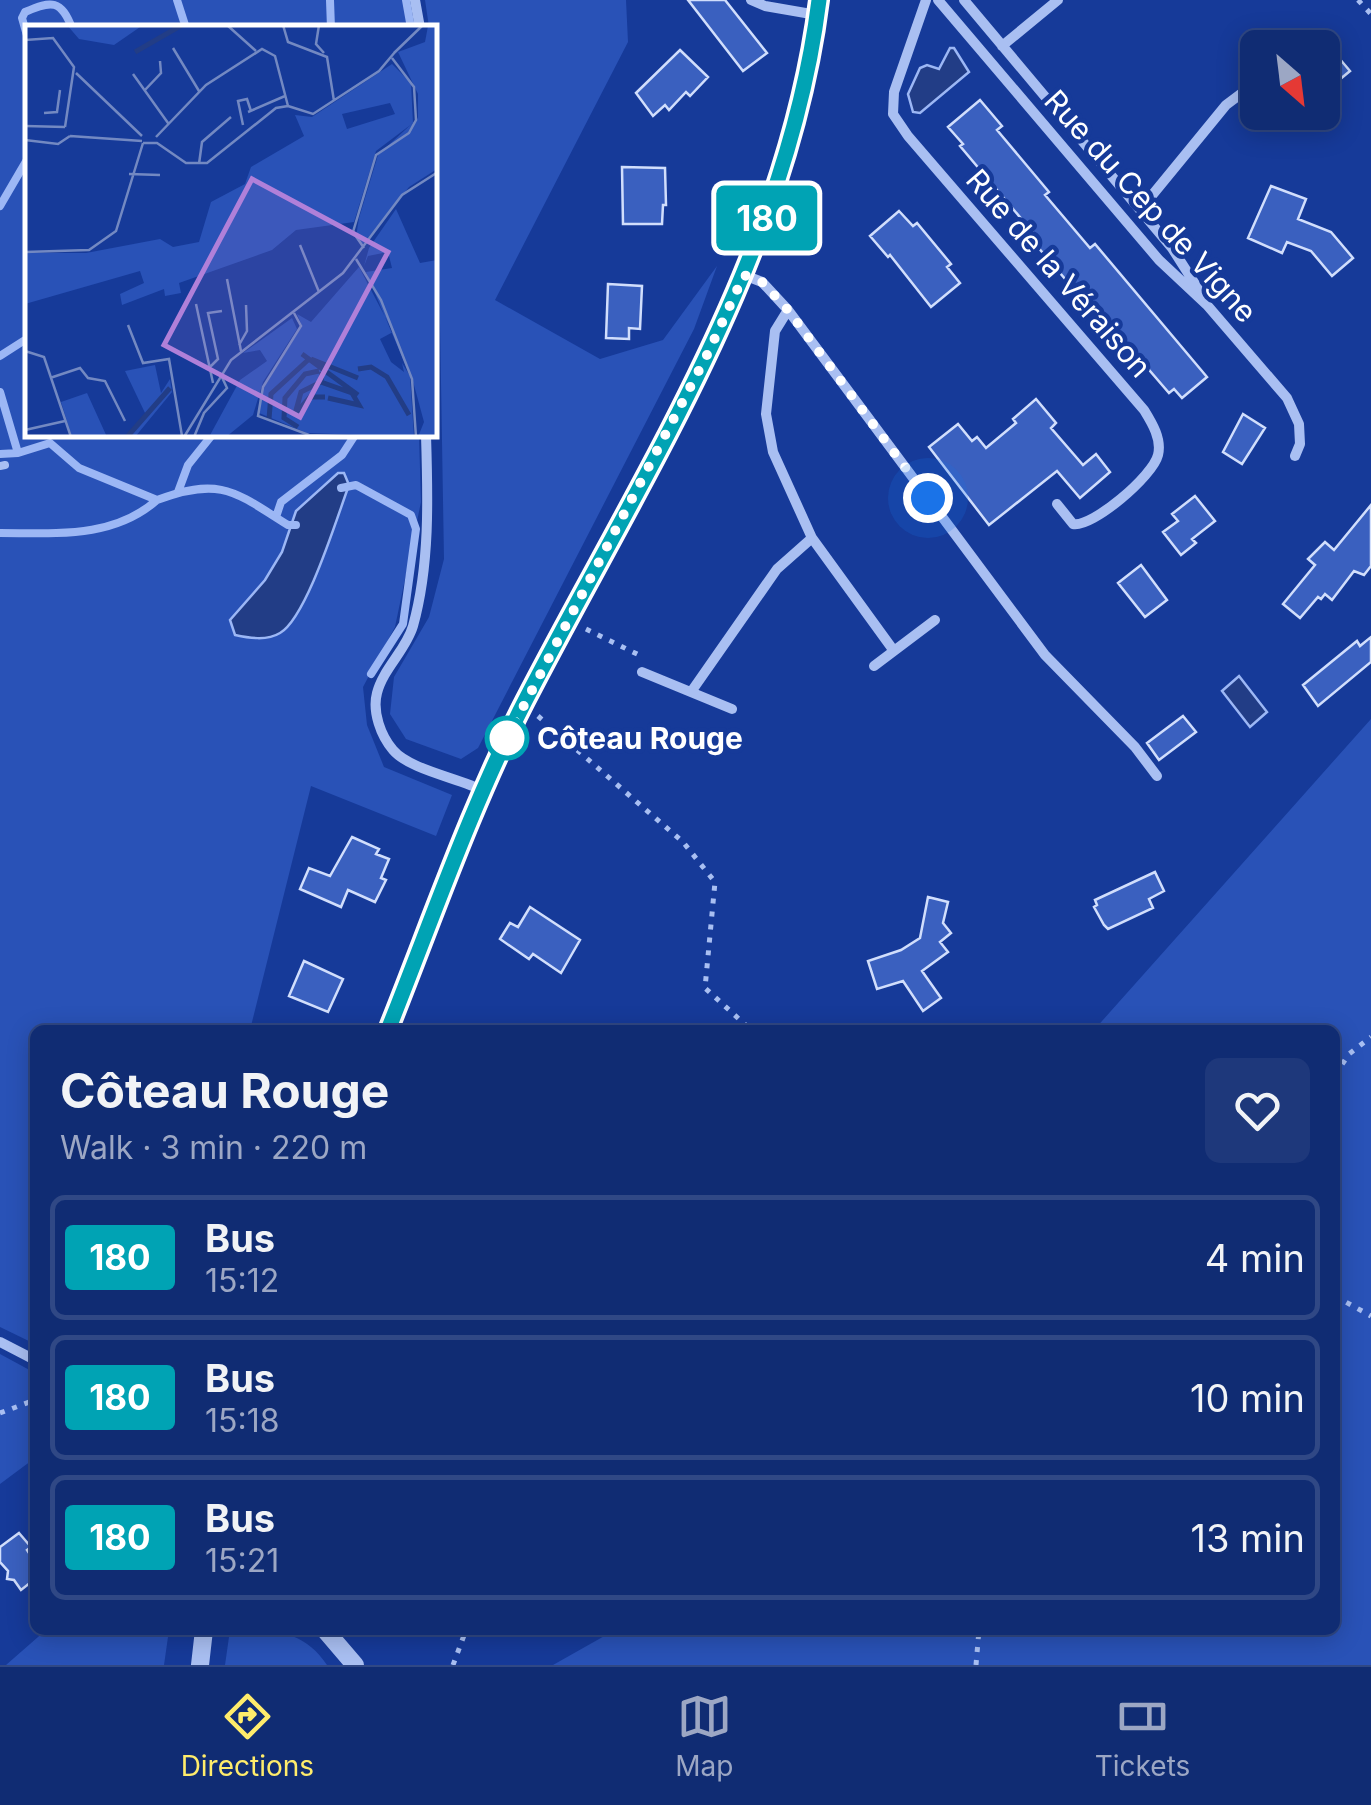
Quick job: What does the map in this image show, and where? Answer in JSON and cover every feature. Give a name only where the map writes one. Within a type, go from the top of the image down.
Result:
[{"type":"street","points":[[416,0],[420,25]]},
{"type":"street","points":[[390,1025],[524,702],[708,353],[767,218],[797,112],[818,7],[765,6],[751,0]]},
{"type":"street","name":"Rue de la Véraison","points":[[926,0],[894,92],[893,114],[1144,410],[1156,430],[1158,454],[1146,477],[1087,524],[1073,524],[1058,504]]},
{"type":"street","name":"Rue du Cep de Vigne","points":[[938,0],[1160,260],[1207,304],[1287,398],[1299,424],[1300,444],[1294,456]]},
{"type":"street","points":[[964,0],[1172,248],[1207,304]]},
{"type":"street","points":[[1002,46],[1058,0]]},
{"type":"street","points":[[1140,210],[1226,105],[1240,94]]},
{"type":"street","points":[[744,275],[762,282],[788,310],[1045,655],[1134,746],[1157,776]]},
{"type":"street","points":[[788,310],[775,331],[766,414],[773,452],[812,538],[894,651]]},
{"type":"street","points":[[426,438],[428,508],[422,579],[412,630],[376,695],[376,714],[394,752],[484,791]]},
{"type":"street","points":[[691,692],[777,569],[812,538]]},
{"type":"street","points":[[874,666],[935,620]]},
{"type":"street","points":[[642,672],[732,708]]},
{"type":"street","points":[[0,1342],[30,1357]]},
{"type":"street","points":[[200,1665],[203,1635]]},
{"type":"street","points":[[329,1635],[354,1665]]},
{"type":"path","points":[[1358,0],[1371,14]]},
{"type":"path","points":[[583,628],[640,654],[642,672]]},
{"type":"path","points":[[524,702],[682,842],[716,882],[706,988],[746,1025]]},
{"type":"path","points":[[1340,1068],[1349,1054],[1371,1037]]},
{"type":"path","points":[[1340,1299],[1371,1316]]},
{"type":"path","points":[[0,1414],[30,1402]]},
{"type":"path","points":[[453,1665],[464,1635]]},
{"type":"path","points":[[976,1665],[979,1635]]},
{"type":"shaded area","points":[[0,0],[409,0],[413,25],[25,25],[25,438],[419,438],[421,502],[395,627],[363,687],[367,725],[384,767],[452,795],[436,836],[311,786],[251,1025],[30,1025],[30,1342],[0,1327]]},
{"type":"shaded area","points":[[425,0],[626,0],[628,42],[495,300],[600,359],[663,340],[717,266],[694,329],[478,748],[461,759],[406,739],[390,714],[394,677],[429,617],[444,559],[438,25],[429,25]]},
{"type":"shaded area","points":[[950,48],[954,48],[969,72],[920,113],[913,112],[908,94],[920,68],[927,65],[939,69]]},
{"type":"shaded area","points":[[338,473],[344,473],[349,485],[300,608],[275,636],[235,635],[230,620],[265,580],[282,552],[296,511]]},
{"type":"shaded area","points":[[1239,676],[1267,712],[1250,727],[1222,691]]},
{"type":"shaded area","points":[[1371,719],[1371,1665],[553,1665],[606,1635],[1340,1635],[1340,1025],[1098,1025]]},
{"type":"shaded area","points":[[0,1354],[30,1370],[30,1462],[0,1484]]},
{"type":"shaded area","points":[[40,1635],[168,1635],[164,1665],[6,1665]]},
{"type":"shaded area","points":[[229,1635],[287,1635],[307,1644],[327,1665],[225,1665]]},
{"type":"building","points":[[688,0],[725,0],[767,53],[743,71]]},
{"type":"building","points":[[680,50],[708,77],[690,96],[686,92],[669,110],[665,105],[653,116],[636,93]]},
{"type":"building","points":[[1340,59],[1350,71],[1340,79]]},
{"type":"building","points":[[980,100],[1002,126],[997,130],[1049,192],[1045,195],[1090,248],[1095,244],[1207,377],[1182,398],[1174,389],[1169,393],[1086,297],[1083,300],[1031,239],[1035,235],[960,146],[963,144],[948,127]]},
{"type":"building","points":[[622,167],[665,168],[662,224],[623,224]]},
{"type":"building","points":[[1271,186],[1306,199],[1298,219],[1331,232],[1353,258],[1332,276],[1311,251],[1287,242],[1282,253],[1248,238]]},
{"type":"building","points":[[899,211],[913,226],[917,223],[951,264],[947,267],[960,283],[931,307],[870,236]]},
{"type":"building","points":[[608,284],[642,286],[640,329],[629,328],[629,339],[606,338]]},
{"type":"building","points":[[1036,399],[1056,423],[1051,428],[1083,465],[1096,454],[1110,472],[1080,498],[1057,471],[989,525],[929,447],[958,424],[972,441],[977,437],[986,448],[1016,423],[1013,419]]},
{"type":"building","points":[[1243,414],[1265,428],[1242,464],[1223,452]]},
{"type":"building","points":[[1195,496],[1215,521],[1192,539],[1196,543],[1181,555],[1163,532],[1178,521],[1172,514]]},
{"type":"building","points":[[1371,505],[1371,566],[1364,575],[1354,571],[1332,600],[1325,594],[1321,599],[1318,597],[1300,618],[1283,604],[1315,565],[1308,559],[1325,542],[1334,550]]},
{"type":"building","points":[[1141,565],[1167,600],[1145,617],[1118,583]]},
{"type":"building","points":[[1371,637],[1371,662],[1318,706],[1303,685],[1357,641],[1360,646]]},
{"type":"building","points":[[1183,716],[1196,732],[1159,760],[1147,743]]},
{"type":"building","points":[[352,837],[379,849],[376,854],[389,859],[381,878],[386,880],[375,902],[348,890],[341,907],[300,889],[309,868],[330,876]]},
{"type":"building","points":[[1155,872],[1164,891],[1149,899],[1153,908],[1108,929],[1094,907],[1095,900]]},
{"type":"building","points":[[928,897],[948,902],[943,923],[951,933],[940,942],[948,952],[922,971],[941,998],[923,1011],[903,981],[877,989],[868,961],[901,950],[920,938]]},
{"type":"building","points":[[530,907],[580,940],[561,973],[533,954],[529,959],[500,939],[510,923],[518,927]]},
{"type":"building","points":[[304,961],[343,979],[328,1012],[289,996]]},
{"type":"building","points":[[19,1533],[30,1546],[30,1583],[21,1590],[14,1580],[7,1579],[8,1571],[0,1562],[0,1547]]},
{"type":"waterway","points":[[177,0],[185,25]]},
{"type":"waterway","points":[[330,0],[331,25]]},
{"type":"waterway","points":[[406,0],[410,25]]},
{"type":"waterway","points":[[25,28],[25,12],[49,4],[59,7],[70,25]]},
{"type":"waterway","points":[[0,206],[25,163]]},
{"type":"waterway","points":[[0,356],[25,340]]},
{"type":"waterway","points":[[0,392],[18,453]]},
{"type":"waterway","points":[[178,492],[188,465],[210,438]]},
{"type":"waterway","points":[[276,517],[281,502],[342,455],[353,438]]},
{"type":"waterway","points":[[0,454],[50,443],[79,468],[157,500],[197,489],[227,491],[288,525],[296,525]]},
{"type":"waterway","points":[[341,488],[356,485],[411,515],[416,529],[403,624],[371,674]]},
{"type":"waterway","points":[[0,533],[62,533],[102,528],[140,513],[157,500]]},
{"type":"bus line","name":"180","points":[[390,1025],[524,702],[734,300],[767,218],[797,112],[819,0]]},
{"type":"place","name":"Côteau Rouge","points":[[507,738]]},
{"type":"route","points":[[507,738],[708,353],[744,275],[762,282],[788,310],[928,498]]}]
